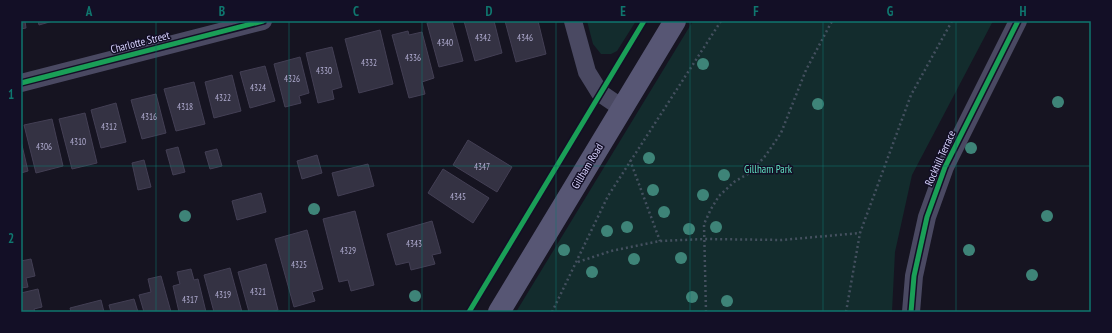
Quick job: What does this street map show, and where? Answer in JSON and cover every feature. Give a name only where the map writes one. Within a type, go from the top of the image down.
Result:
[{"type":"main road","name":"Gillham Road","points":[[499,312],[675,21]]},
{"type":"street","name":"Charlotte Street","points":[[21,83],[263,21]]},
{"type":"street","points":[[573,21],[587,72],[600,93],[622,108]]},
{"type":"street","name":"Rockhill Terrace","points":[[911,312],[915,268],[927,216],[942,174],[1018,21]]},
{"type":"path","points":[[552,312],[608,196],[721,21]]},
{"type":"path","points":[[706,312],[704,224],[719,196],[734,182],[751,172],[766,155],[780,133],[806,70],[832,21]]},
{"type":"path","points":[[846,312],[860,233],[911,95],[952,21]]},
{"type":"path","points":[[630,160],[660,241]]},
{"type":"path","points":[[577,262],[611,251],[660,241],[705,239],[782,240],[860,233]]},
{"type":"green space","points":[[587,21],[636,21],[617,51],[611,54],[601,54],[593,44]]},
{"type":"green space","name":"Gillham Park","points":[[693,21],[993,21],[912,175],[895,252],[892,312],[516,312]]},
{"type":"building","points":[[21,21],[25,21],[26,28],[21,29]]},
{"type":"building","points":[[38,21],[53,21],[39,25]]},
{"type":"building","points":[[433,21],[452,21],[463,61],[439,67],[427,23]]},
{"type":"building","points":[[464,21],[494,21],[502,53],[475,61]]},
{"type":"building","points":[[505,21],[538,21],[546,54],[516,62]]},
{"type":"building","points":[[380,30],[393,84],[359,93],[345,39]]},
{"type":"building","points":[[408,31],[409,35],[422,32],[434,78],[422,82],[425,94],[409,98],[392,35]]},
{"type":"building","points":[[332,47],[342,87],[332,90],[334,99],[318,103],[306,53]]},
{"type":"building","points":[[300,57],[309,93],[299,96],[301,103],[285,107],[274,64]]},
{"type":"building","points":[[265,66],[275,101],[250,108],[240,72]]},
{"type":"building","points":[[232,75],[241,111],[214,118],[205,82]]},
{"type":"building","points":[[194,82],[205,124],[176,131],[164,89]]},
{"type":"building","points":[[156,94],[166,133],[142,139],[131,100]]},
{"type":"building","points":[[116,103],[126,142],[101,148],[91,110]]},
{"type":"building","points":[[85,113],[97,163],[72,169],[59,119]]},
{"type":"building","points":[[52,119],[63,166],[36,173],[24,125]]},
{"type":"building","points":[[468,140],[512,167],[497,192],[453,165]]},
{"type":"building","points":[[21,141],[28,171],[21,173]]},
{"type":"building","points":[[178,147],[185,172],[173,175],[166,150]]},
{"type":"building","points":[[217,149],[222,166],[210,169],[205,152]]},
{"type":"building","points":[[317,155],[322,173],[302,179],[297,161]]},
{"type":"building","points":[[144,160],[151,187],[138,190],[132,163]]},
{"type":"building","points":[[368,164],[374,186],[338,196],[332,173]]},
{"type":"building","points":[[443,169],[489,198],[473,223],[428,193]]},
{"type":"building","points":[[261,193],[266,212],[237,220],[232,201]]},
{"type":"building","points":[[355,211],[374,285],[351,291],[348,280],[339,282],[323,219]]},
{"type":"building","points":[[432,221],[441,253],[432,255],[435,264],[411,270],[409,262],[396,265],[387,234]]},
{"type":"building","points":[[307,230],[323,289],[312,292],[315,301],[294,307],[275,239]]},
{"type":"building","points":[[31,259],[35,276],[26,278],[28,287],[21,288],[21,261]]},
{"type":"building","points":[[266,264],[278,310],[270,312],[249,312],[238,272]]},
{"type":"building","points":[[230,268],[242,312],[214,312],[204,275]]},
{"type":"building","points":[[191,269],[194,280],[198,279],[206,312],[179,312],[173,286],[180,284],[177,272]]},
{"type":"building","points":[[161,276],[171,312],[144,312],[139,295],[151,292],[148,279]]},
{"type":"building","points":[[38,289],[42,307],[34,309],[35,312],[21,312],[21,293]]},
{"type":"building","points":[[134,299],[138,312],[111,312],[109,305]]},
{"type":"building","points":[[101,300],[104,312],[71,312],[70,308]]},
{"type":"cycle path","points":[[21,83],[263,21]]},
{"type":"cycle path","points":[[469,312],[644,21]]},
{"type":"cycle path","points":[[911,312],[914,276],[927,217],[945,167],[1018,21]]}]
